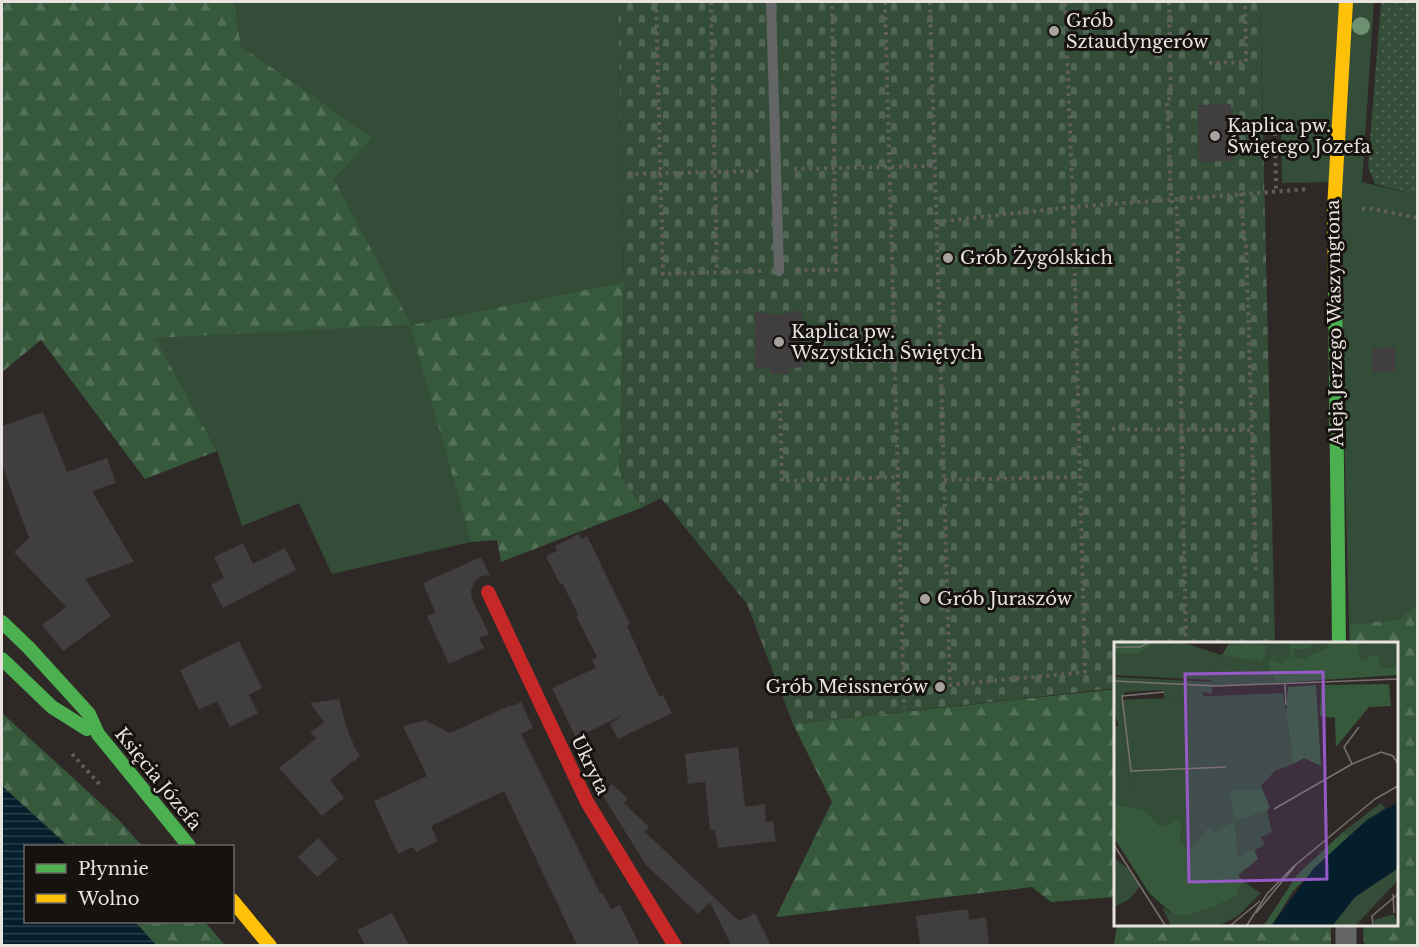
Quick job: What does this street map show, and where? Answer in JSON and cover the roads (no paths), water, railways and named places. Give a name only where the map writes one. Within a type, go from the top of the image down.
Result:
[{"type":"street","name":"Aleja Jerzego Waszyngtona","points":[[1339,642],[1334,189],[1346,2]]},
{"type":"street","name":"Ukryta","points":[[488,592],[587,802],[675,945]]},
{"type":"street","name":"Księcia Józefa","points":[[2,622],[89,714],[98,734],[188,845]]},
{"type":"street","name":"Księcia Józefa","points":[[2,659],[31,689],[77,725],[98,734]]},
{"type":"street","points":[[234,902],[270,945]]},
{"type":"street","points":[[1346,926],[1346,945]]},
{"type":"lane","points":[[771,2],[779,271]]},
{"type":"water","points":[[2,786],[67,845],[24,845],[24,923],[136,923],[156,945],[2,945]]},
{"type":"place","name":"Grób Sztaudyngerów","points":[[1054,31]]},
{"type":"place","name":"Kaplica pw. Świętego Józefa","points":[[1215,136]]},
{"type":"place","name":"Grób Żygólskich","points":[[948,258]]},
{"type":"place","name":"Kaplica pw. Wszystkich Świętych","points":[[779,342]]},
{"type":"place","name":"Grób Juraszów","points":[[925,599]]},
{"type":"place","name":"Grób Meissnerów","points":[[940,687]]}]
